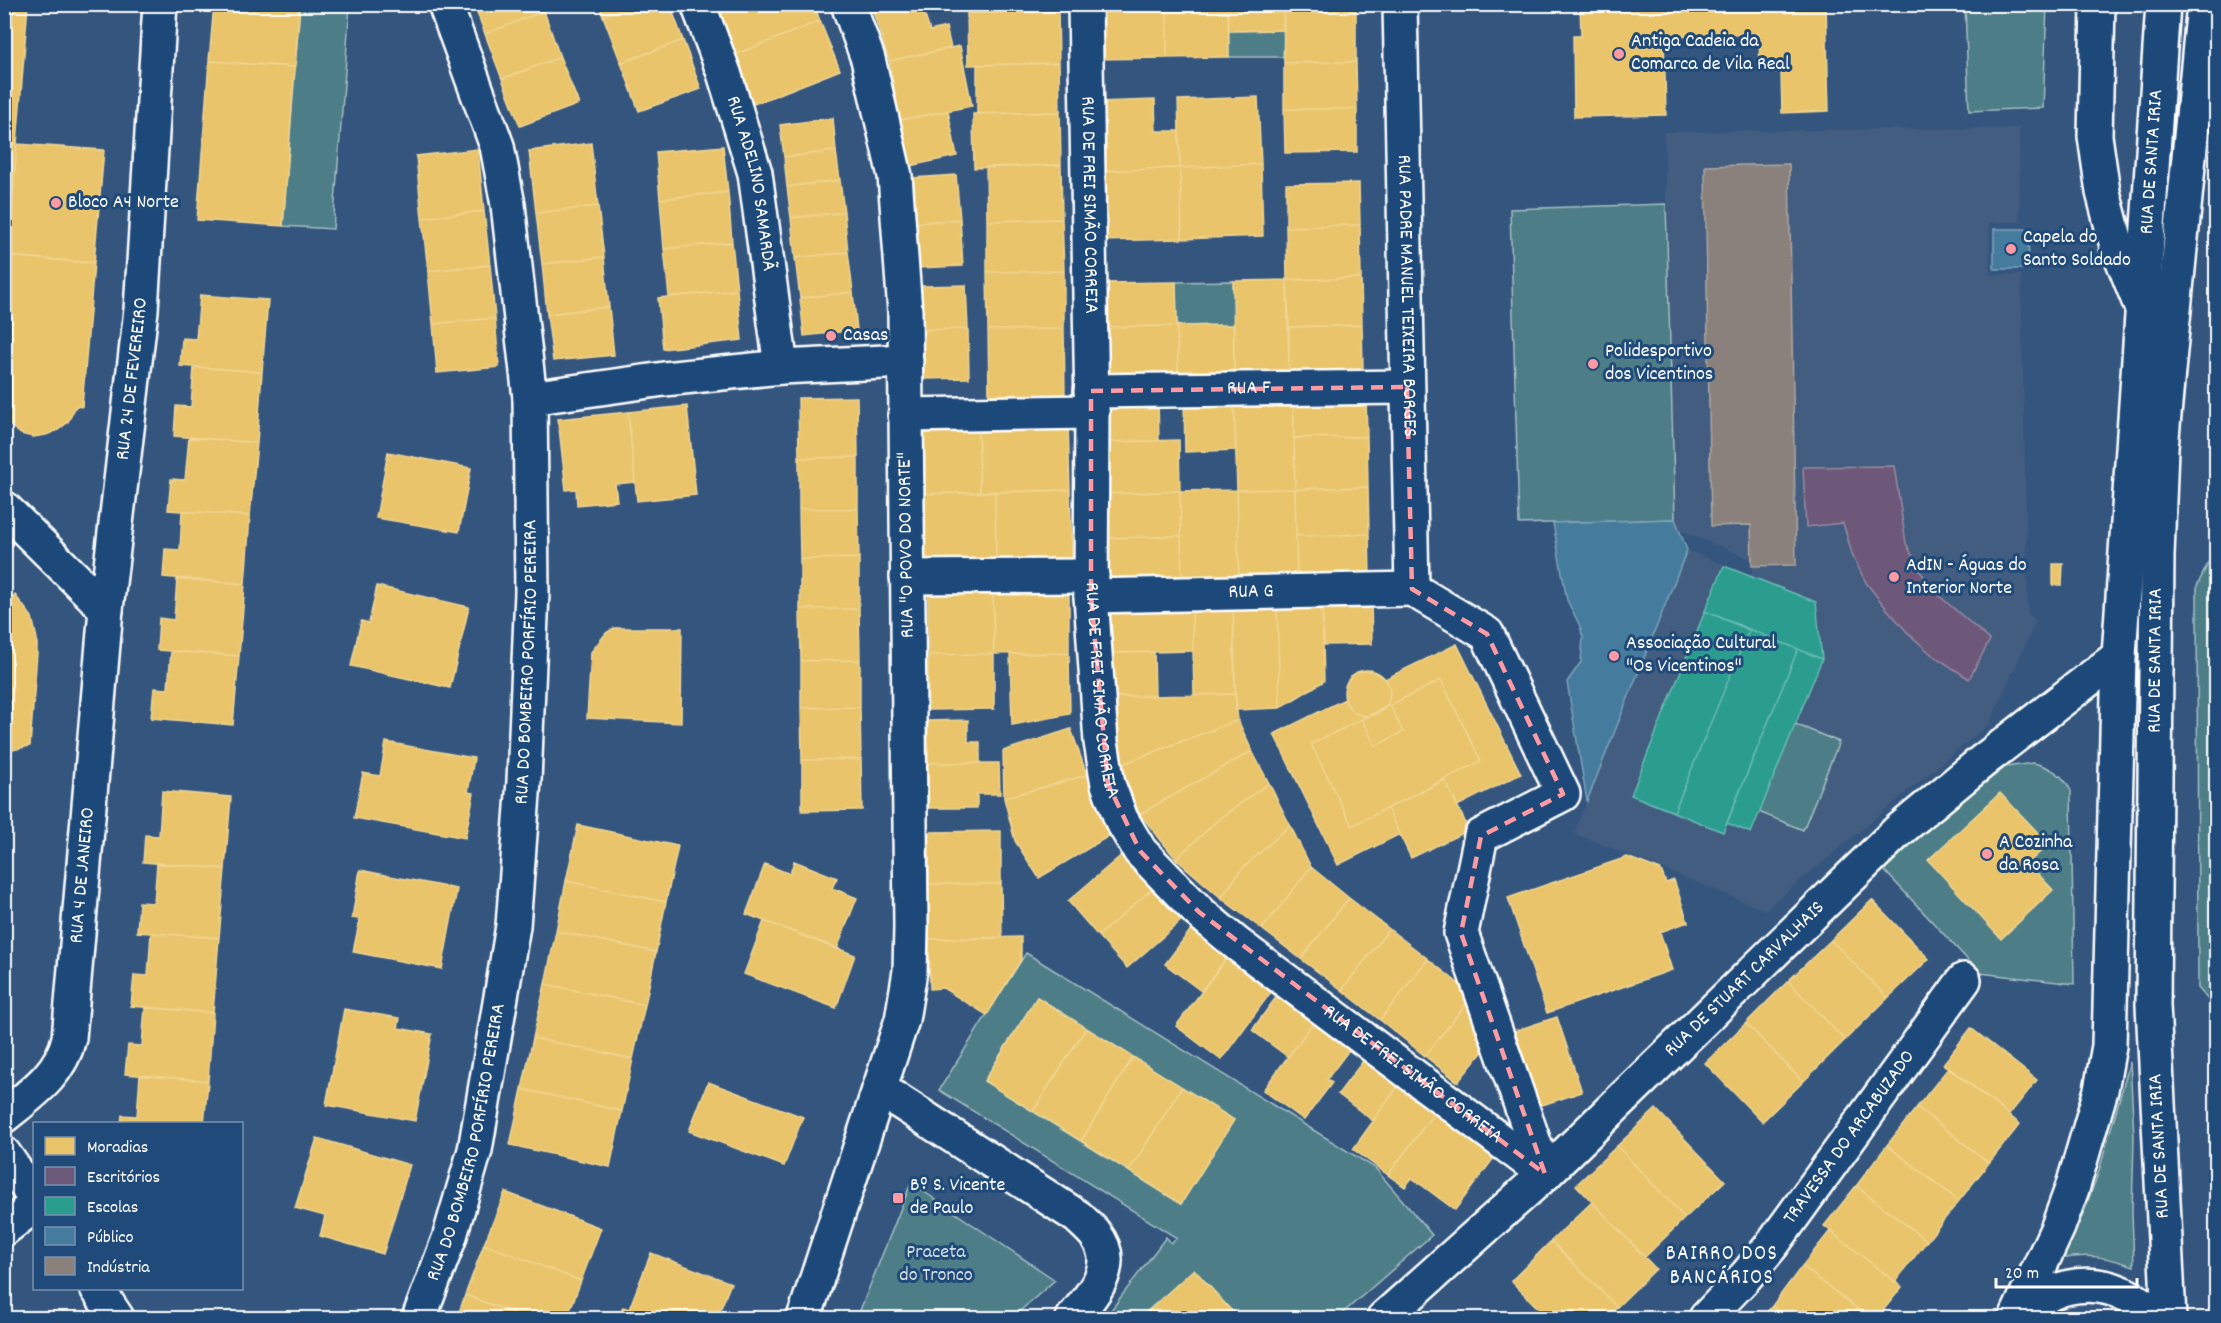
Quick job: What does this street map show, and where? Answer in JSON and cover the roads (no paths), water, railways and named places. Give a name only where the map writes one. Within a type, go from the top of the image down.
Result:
[{"type":"street","name":"RUA 24 DE FEVEREIRO","points":[[106,609],[141,310],[160,4]]},
{"type":"street","name":"RUA DO BOMBEIRO PORFÍRIO PEREIRA","points":[[419,1318],[449,1239],[475,1150],[513,927],[524,781],[532,592],[530,398],[508,205],[497,146],[445,4]]},
{"type":"street","name":"RUA ADELINO SAMARDÃ","points":[[698,4],[731,94],[755,173],[781,367]]},
{"type":"street","name":"RUA \"O POVO DO NORTE\"","points":[[848,4],[868,59],[895,176],[905,312],[913,890],[910,971],[902,1020],[880,1089]]},
{"type":"street","name":"RUA DE FREI SIMÃO CORREIA","points":[[1084,4],[1092,586],[1101,742],[1108,784],[1121,819],[1140,851],[1199,912],[1237,944],[1545,1174]]},
{"type":"street","name":"RUA PADRE MANUEL TEIXEIRA BORGES","points":[[1400,4],[1412,589]]},
{"type":"street","points":[[2098,4],[2095,136],[2103,192],[2117,246],[2142,306]]},
{"type":"street","name":"RUA DE SANTA IRIA","points":[[2017,1318],[2054,1236],[2073,1186],[2105,1075],[2109,1046],[2112,1001],[2112,888],[2119,656],[2163,4]]},
{"type":"street","name":"RUA DE SANTA IRIA","points":[[2169,1318],[2153,1005],[2157,556],[2168,371],[2205,4]]},
{"type":"street","points":[[530,398],[664,379],[781,367],[906,361]]},
{"type":"street","name":"RUA F","points":[[905,415],[1091,402],[1407,387]]},
{"type":"street","points":[[4,508],[106,609]]},
{"type":"street","name":"RUA G","points":[[907,577],[1092,586],[1412,589]]},
{"type":"street","points":[[1412,589],[1487,634],[1563,794],[1481,836],[1461,933],[1545,1174]]},
{"type":"street","name":"RUA 4 DE JANEIRO","points":[[4,1116],[53,1073],[65,1053],[69,1038],[106,609]]},
{"type":"street","name":"RUA DE STUART CARVALHAIS","points":[[1384,1318],[1545,1174],[1883,845],[1984,760],[2119,656]]},
{"type":"street","name":"TRAVESSA DO ARCABUZADO","points":[[1706,1318],[1772,1245],[1964,980]]},
{"type":"street","points":[[804,1318],[880,1089],[1078,1217],[1096,1235],[1105,1255],[1104,1277],[1092,1296],[1073,1318]]},
{"type":"street","points":[[4,1154],[33,1196]]},
{"type":"street","points":[[4,1229],[33,1207]]},
{"type":"street","points":[[2017,1318],[2048,1294],[2068,1287],[2089,1285],[2109,1287],[2129,1295],[2156,1318]]},
{"type":"street","points":[[97,1290],[117,1318]]},
{"type":"place","name":"Antiga Cadeia da Comarca de Vila Real","points":[[1619,54]]},
{"type":"place","name":"Bloco A4 Norte","points":[[56,203]]},
{"type":"place","name":"Capela do Santo Soldado","points":[[2011,249]]},
{"type":"place","name":"Casas","points":[[831,336]]},
{"type":"place","name":"Polidesportivo dos Vicentinos","points":[[1593,364]]},
{"type":"place","name":"AdIN - Águas do Interior Norte","points":[[1894,577]]},
{"type":"place","name":"Associação Cultural \"Os Vicentinos\"","points":[[1614,656]]},
{"type":"place","name":"A Cozinha da Rosa","points":[[1987,854]]},
{"type":"place","name":"Bº S. Vicente de Paulo","points":[[898,1198]]},
{"type":"district","name":"BAIRRO DOS BANCÁRIOS","points":[[1722,1267]]},
{"type":"park label","name":"Praceta do Tronco","points":[[936,1264]]}]
